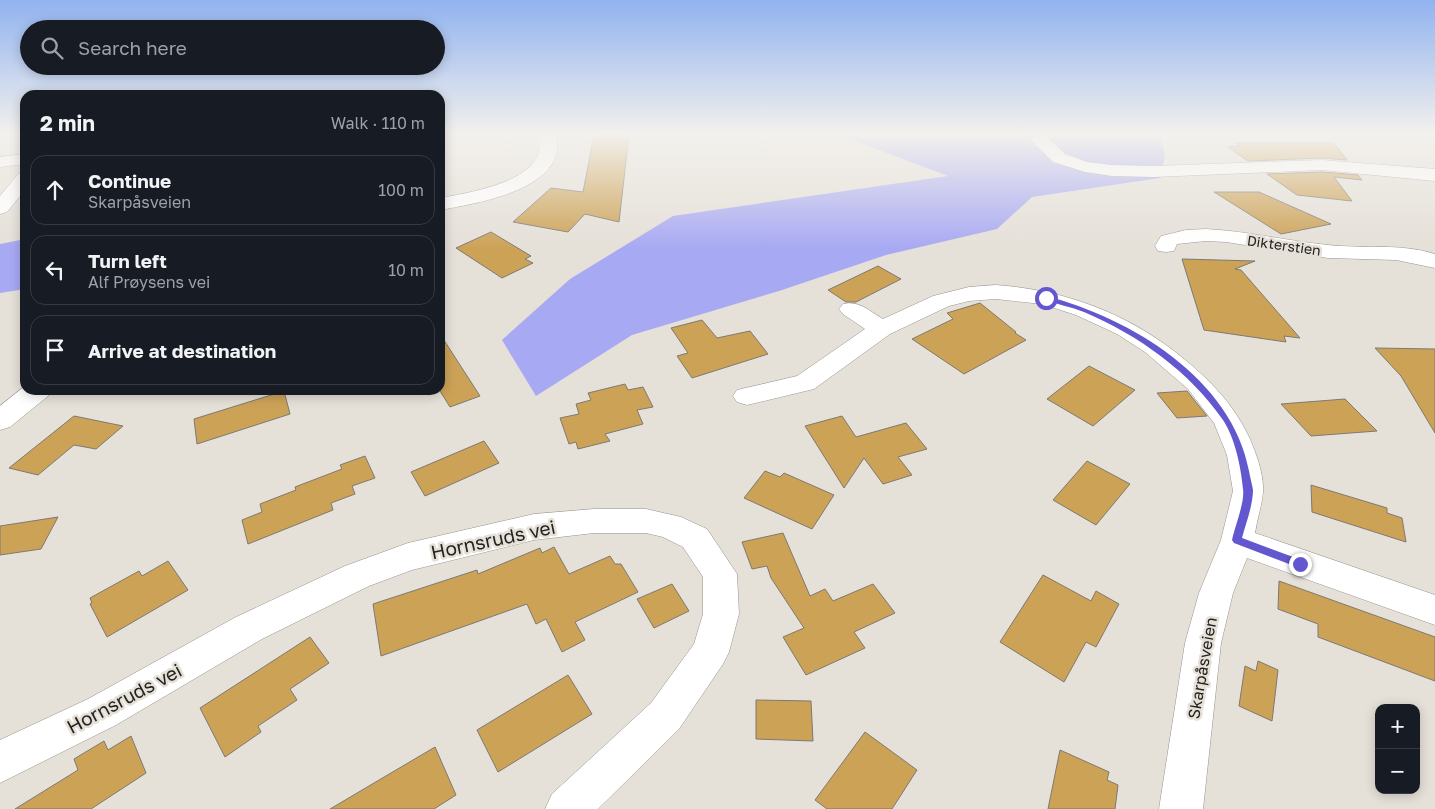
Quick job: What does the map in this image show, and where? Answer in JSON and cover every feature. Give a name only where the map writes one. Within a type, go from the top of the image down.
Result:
[{"type":"street","points":[[445,203],[494,192],[522,180],[531,173]]},
{"type":"street","points":[[1400,173],[1435,175]]},
{"type":"street","points":[[0,208],[20,184]]},
{"type":"street","name":"Dikterstien","points":[[1166,246],[1168,240],[1182,236],[1210,236],[1331,252],[1407,254],[1435,261]]},
{"type":"street","name":"Skarpåsveien","points":[[747,396],[805,383],[881,329],[941,301],[969,294],[996,292],[1046,298],[1084,310],[1126,329],[1154,347],[1197,383],[1227,420],[1242,455],[1248,491],[1237,540],[1216,593],[1202,643],[1181,809]]},
{"type":"street","points":[[851,309],[881,329]]},
{"type":"street","points":[[0,420],[32,395]]},
{"type":"street","name":"Hornsruds vei","points":[[0,762],[102,712],[249,628],[358,576],[408,557],[534,527],[604,521],[646,521],[670,526],[695,538],[720,574],[721,614],[710,652],[665,716],[567,809]]},
{"type":"street","points":[[1237,540],[1300,564],[1435,610]]},
{"type":"shaded area","points":[[939,173],[1161,173],[1160,178],[1032,197],[997,229],[886,255],[779,291],[632,335],[536,396],[502,340],[570,279],[673,216],[948,176]]},
{"type":"shaded area","points":[[20,240],[20,290],[0,293],[0,244]]},
{"type":"building","points":[[587,173],[625,173],[619,222],[585,214],[568,232],[513,222],[551,188],[583,192]]},
{"type":"building","points":[[1331,173],[1358,175],[1362,180],[1334,177],[1352,201],[1297,195],[1267,174]]},
{"type":"building","points":[[1214,192],[1259,192],[1331,224],[1281,234]]},
{"type":"building","points":[[491,232],[531,256],[525,259],[533,263],[502,278],[456,248]]},
{"type":"building","points":[[1182,259],[1255,261],[1235,269],[1241,270],[1300,338],[1284,336],[1286,342],[1204,330]]},
{"type":"building","points":[[878,266],[901,279],[856,302],[846,302],[828,290]]},
{"type":"building","points":[[980,303],[1026,340],[964,374],[912,339],[953,319],[947,313]]},
{"type":"building","points":[[702,320],[717,338],[750,331],[768,354],[692,378],[677,356],[688,353],[671,328]]},
{"type":"building","points":[[445,342],[480,396],[450,407],[442,395],[445,395]]},
{"type":"building","points":[[1375,348],[1435,349],[1435,433],[1401,376]]},
{"type":"building","points":[[1089,366],[1135,390],[1093,426],[1047,399]]},
{"type":"building","points":[[625,384],[628,390],[643,387],[653,407],[637,410],[643,424],[605,434],[610,441],[578,449],[576,442],[569,444],[560,418],[579,414],[576,404],[591,400],[588,393]]},
{"type":"building","points":[[1187,391],[1207,416],[1177,418],[1157,393]]},
{"type":"building","points":[[271,395],[285,395],[290,414],[197,444],[194,419]]},
{"type":"building","points":[[1345,399],[1377,431],[1311,436],[1281,404]]},
{"type":"building","points":[[74,416],[123,426],[96,449],[74,445],[38,475],[9,468]]},
{"type":"building","points":[[842,416],[856,437],[906,423],[927,449],[898,457],[912,475],[883,484],[864,458],[844,488],[805,426]]},
{"type":"building","points":[[484,441],[499,463],[425,496],[411,472]]},
{"type":"building","points":[[365,456],[375,478],[352,486],[355,494],[331,503],[333,510],[248,544],[242,520],[262,512],[260,504],[296,490],[295,487],[342,469],[340,465]]},
{"type":"building","points":[[1087,461],[1130,484],[1096,525],[1053,500]]},
{"type":"building","points":[[765,471],[780,477],[784,473],[834,495],[812,529],[744,498]]},
{"type":"building","points":[[1311,485],[1387,508],[1387,513],[1402,518],[1406,542],[1312,512]]},
{"type":"building","points":[[58,517],[41,549],[0,555],[0,526]]},
{"type":"building","points":[[783,533],[810,596],[825,589],[833,601],[873,584],[895,613],[854,632],[865,648],[806,675],[783,637],[804,628],[771,578],[767,566],[752,569],[742,542]]},
{"type":"building","points":[[554,547],[569,574],[610,556],[615,564],[621,564],[638,592],[575,622],[585,640],[562,652],[546,619],[536,624],[527,604],[381,656],[373,604],[477,570],[478,574],[540,548],[542,553]]},
{"type":"building","points":[[168,561],[188,590],[107,637],[90,604],[92,603],[90,598],[139,571],[142,576]]},
{"type":"building","points":[[1043,575],[1091,601],[1096,591],[1119,604],[1096,647],[1086,642],[1064,682],[1000,642]]},
{"type":"building","points":[[1279,581],[1435,637],[1435,681],[1318,637],[1318,624],[1278,609]]},
{"type":"building","points":[[672,584],[689,611],[654,628],[637,599]]},
{"type":"building","points":[[310,637],[329,663],[290,689],[297,700],[258,726],[261,732],[225,757],[200,708]]},
{"type":"building","points":[[1258,661],[1278,670],[1272,721],[1239,706],[1245,666],[1256,671]]},
{"type":"building","points":[[568,675],[592,714],[498,772],[477,730]]},
{"type":"building","points":[[756,700],[811,701],[813,741],[756,739]]},
{"type":"building","points":[[865,732],[917,770],[892,809],[827,809],[815,800]]},
{"type":"building","points":[[131,736],[146,773],[91,809],[15,809],[78,770],[74,759],[104,741],[108,750]]},
{"type":"building","points":[[435,747],[456,795],[434,809],[330,809]]},
{"type":"building","points":[[1060,750],[1109,772],[1107,780],[1118,785],[1115,809],[1048,809]]},
{"type":"route","points":[[1046,298],[1084,310],[1126,329],[1154,347],[1197,383],[1227,420],[1242,455],[1248,491],[1237,540],[1300,564]]}]
